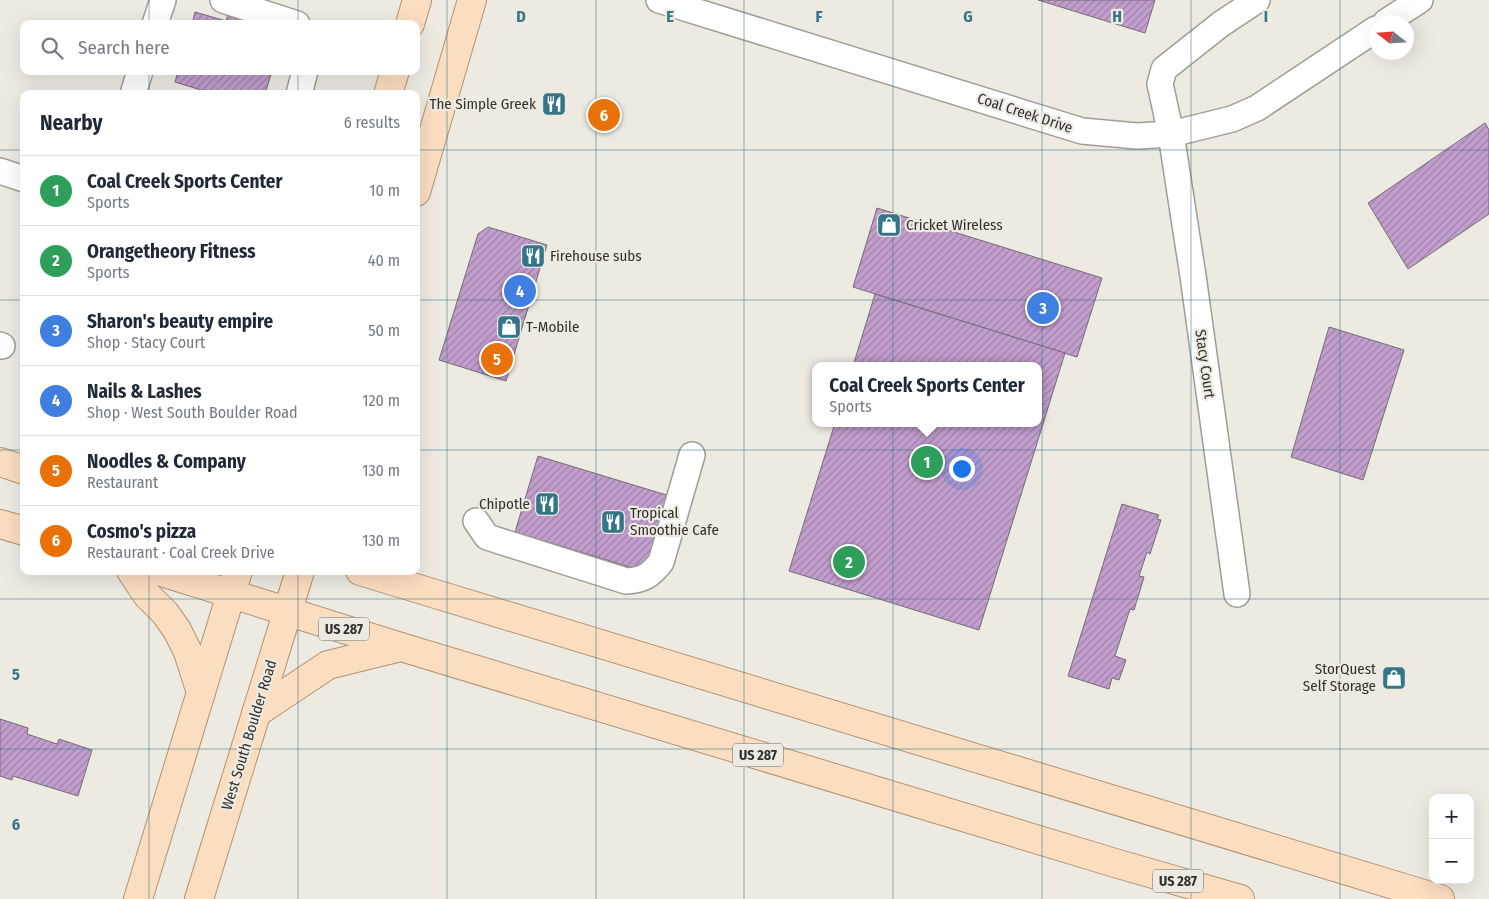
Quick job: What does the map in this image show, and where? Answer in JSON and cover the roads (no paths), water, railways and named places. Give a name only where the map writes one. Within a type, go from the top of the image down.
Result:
[{"type":"main road","points":[[411,20],[417,0]]},
{"type":"main road","points":[[420,178],[472,0]]},
{"type":"main road","points":[[389,90],[394,75]]},
{"type":"main road","points":[[0,462],[20,469]]},
{"type":"main road","points":[[0,524],[20,530]]},
{"type":"main road","points":[[134,575],[147,595],[165,613],[177,630],[188,652],[201,693]]},
{"type":"main road","name":"US 287","points":[[184,575],[235,583],[288,612],[1115,863],[1240,899]]},
{"type":"main road","name":"West South Boulder Road","points":[[199,899],[299,575]]},
{"type":"main road","points":[[373,575],[1440,899]]},
{"type":"main road","points":[[409,575],[427,592]]},
{"type":"main road","points":[[138,899],[235,583]]},
{"type":"main road","points":[[256,713],[328,665],[401,647]]},
{"type":"street","points":[[156,20],[163,0]]},
{"type":"street","points":[[223,0],[286,20]]},
{"type":"street","name":"Coal Creek Drive","points":[[659,0],[1082,131],[1137,136],[1171,134],[1232,119],[1257,108],[1369,34]]},
{"type":"street","name":"Stacy Court","points":[[1237,594],[1171,134],[1160,84],[1164,68],[1221,24],[1257,0]]},
{"type":"street","points":[[1397,15],[1420,0]]},
{"type":"street","points":[[134,90],[139,75]]},
{"type":"street","points":[[300,90],[304,75]]},
{"type":"street","points":[[0,172],[20,178]]},
{"type":"street","points":[[476,521],[487,537],[626,581],[641,580],[651,575],[661,562],[692,456]]},
{"type":"place","name":"The Simple Greek","points":[[554,104]]},
{"type":"place","name":"Cosmo's pizza","points":[[604,115]]},
{"type":"place","name":"Cricket Wireless","points":[[889,225]]},
{"type":"place","name":"Firehouse subs","points":[[533,256]]},
{"type":"place","name":"Nails & Lashes","points":[[520,291]]},
{"type":"place","name":"Sharon's beauty empire","points":[[1043,308]]},
{"type":"place","name":"T-Mobile","points":[[509,327]]},
{"type":"place","name":"Noodles & Company","points":[[497,359]]},
{"type":"place","name":"Coal Creek Sports Center","points":[[927,462]]},
{"type":"place","name":"Chipotle","points":[[547,504]]},
{"type":"place","name":"Tropical Smoothie Cafe","points":[[613,522]]},
{"type":"place","name":"Orangetheory Fitness","points":[[849,562]]},
{"type":"place","name":"StorQuest Self Storage","points":[[1394,678]]}]
